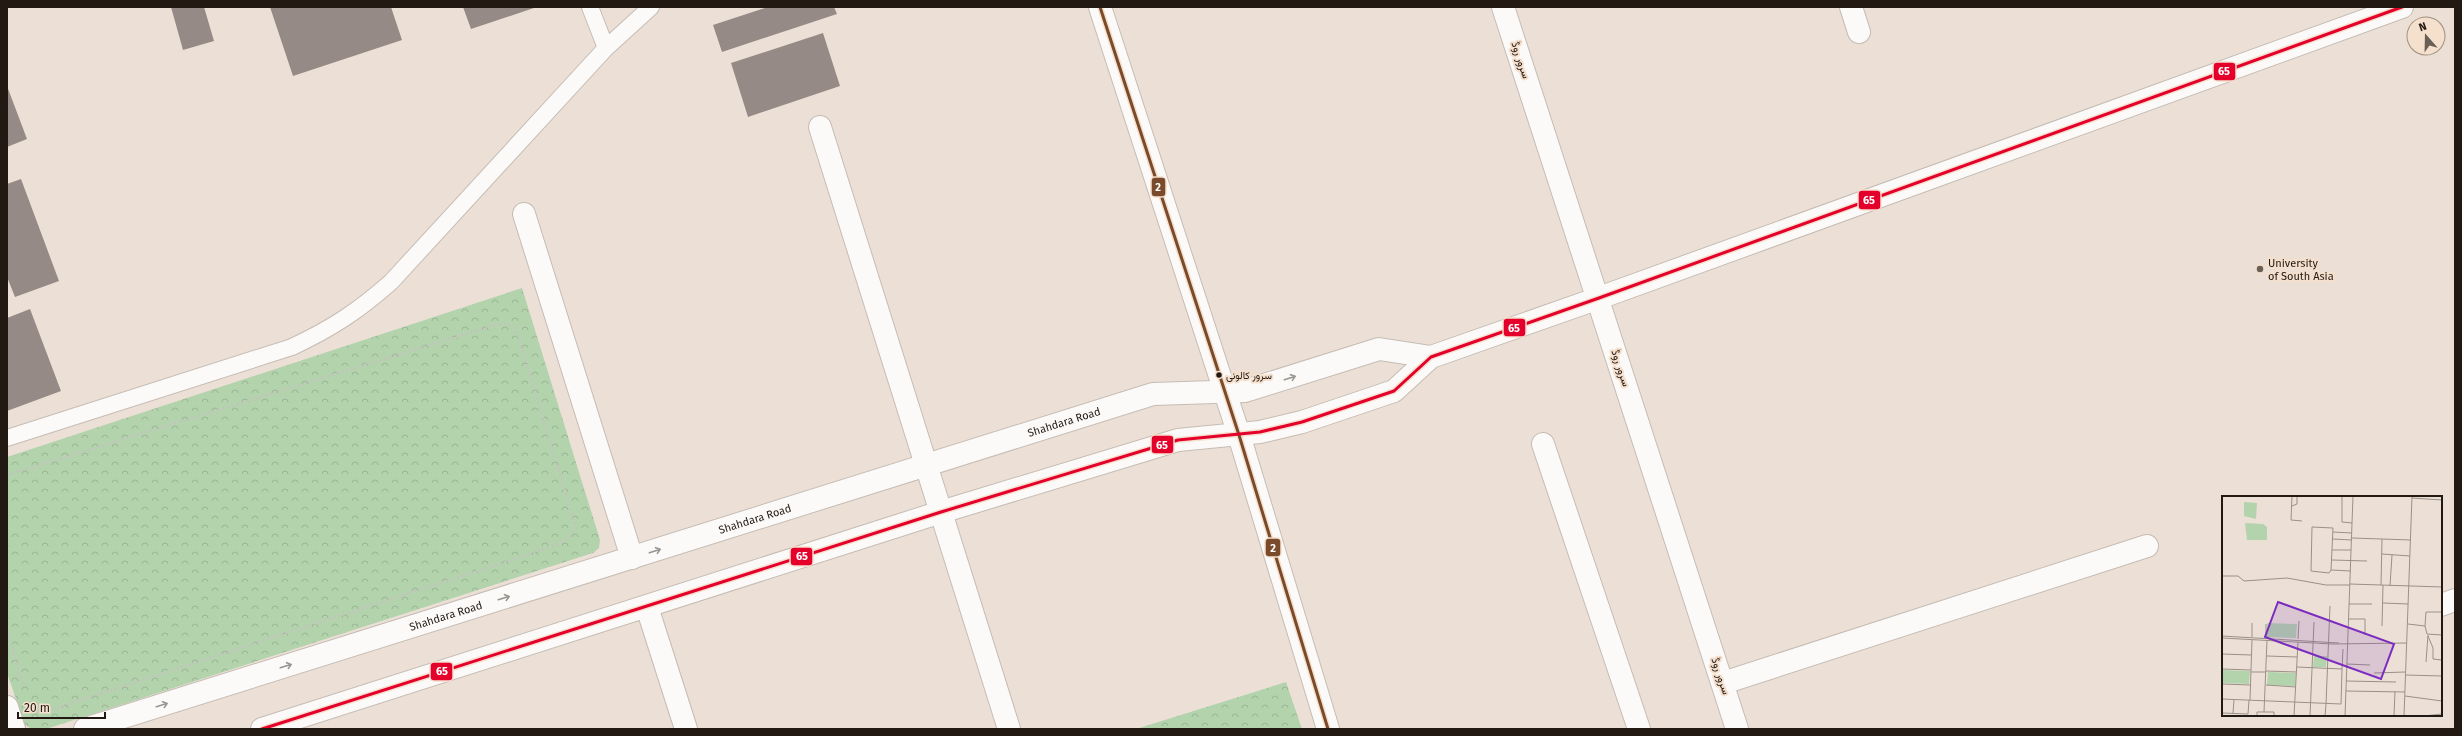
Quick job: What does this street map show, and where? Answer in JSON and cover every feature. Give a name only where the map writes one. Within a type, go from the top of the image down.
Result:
[{"type":"street","points":[[1100,7],[1239,435],[1328,729]]},
{"type":"street","name":"سرور روڈ","points":[[1503,7],[1599,298],[1737,729]]},
{"type":"street","points":[[1851,7],[1859,32]]},
{"type":"street","name":"Shahdara Road","points":[[262,729],[941,512],[1178,440],[1239,435],[1302,422],[1394,391],[1431,357],[1599,298],[2402,7]]},
{"type":"street","points":[[820,128],[1009,729]]},
{"type":"street","points":[[524,214],[632,558]]},
{"type":"street","name":"Shahdara Road","points":[[85,729],[1153,394],[1245,391],[1379,349],[1431,357]]},
{"type":"street","points":[[1543,444],[1639,729]]},
{"type":"street","points":[[1723,683],[2147,546]]},
{"type":"street","points":[[2442,605],[2455,600]]},
{"type":"street","points":[[647,607],[686,729]]},
{"type":"street","points":[[7,707],[14,729]]},
{"type":"lane","points":[[590,7],[606,48]]},
{"type":"lane","points":[[7,438],[292,347],[324,332],[360,310],[391,282],[606,48],[651,7]]},
{"type":"path","points":[[7,475],[498,324],[508,324],[516,329],[576,528],[568,538],[551,547],[58,708],[35,712]]},
{"type":"path","points":[[7,629],[25,693]]},
{"type":"green space","points":[[522,288],[600,540],[599,548],[593,553],[46,729],[32,729],[25,725],[7,673],[7,457]]},
{"type":"green space","points":[[1286,682],[1302,729],[1136,729]]},
{"type":"building","points":[[171,7],[204,7],[214,41],[183,50]]},
{"type":"building","points":[[270,7],[391,7],[402,40],[293,76]]},
{"type":"building","points":[[463,7],[537,7],[471,29]]},
{"type":"building","points":[[768,7],[834,7],[837,14],[722,52],[713,25]]},
{"type":"building","points":[[823,33],[840,86],[748,117],[731,63]]},
{"type":"building","points":[[7,86],[27,139],[7,147]]},
{"type":"building","points":[[21,179],[59,281],[15,297],[7,277],[7,184]]},
{"type":"building","points":[[30,309],[61,391],[7,411],[7,318]]},
{"type":"transit line","name":"2","points":[[1100,7],[1239,435],[1328,729]]},
{"type":"transit line","name":"65","points":[[262,729],[941,512],[1178,440],[1260,432],[1302,422],[1394,391],[1431,357],[1599,298],[2402,7]]},
{"type":"place","name":"University of South Asia","points":[[2260,269]]},
{"type":"place","name":"سرور کالونی","points":[[1219,375]]}]
